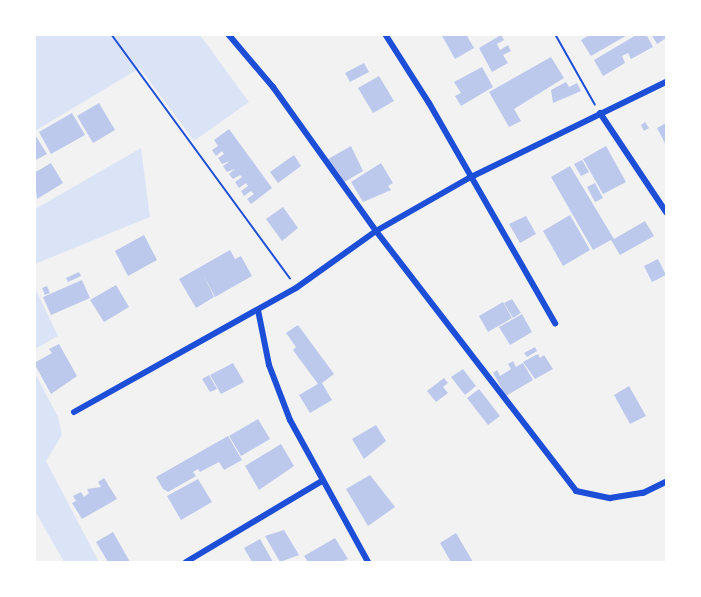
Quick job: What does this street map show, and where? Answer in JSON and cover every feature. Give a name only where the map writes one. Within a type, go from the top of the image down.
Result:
[{"type":"street","points":[[228,34],[273,87],[376,231],[576,491],[610,498],[643,493],[666,482]]},
{"type":"street","points":[[385,34],[429,103],[469,178],[555,323]]},
{"type":"street","points":[[74,412],[296,288],[376,231],[469,178],[666,82]]},
{"type":"street","points":[[600,113],[666,212]]},
{"type":"street","points":[[258,310],[269,365],[282,398],[322,481],[368,562]]},
{"type":"street","points":[[186,562],[322,481]]},
{"type":"path","points":[[111,34],[296,288]]},
{"type":"path","points":[[555,34],[600,113]]},
{"type":"shaded area","points":[[35,35],[200,35],[249,102],[194,141],[140,68],[35,131]]},
{"type":"shaded area","points":[[141,148],[150,217],[35,264],[35,209]]},
{"type":"shaded area","points":[[35,288],[58,336],[34,349]]},
{"type":"shaded area","points":[[34,371],[58,417],[62,435],[46,461],[99,562],[64,562],[35,511]]},
{"type":"building","points":[[441,34],[466,34],[474,48],[455,59]]},
{"type":"building","points":[[591,34],[629,34],[591,56],[581,40]]},
{"type":"building","points":[[638,34],[646,34],[653,47],[631,59],[628,53],[622,56],[625,63],[603,76],[594,60]]},
{"type":"building","points":[[651,34],[666,34],[666,38],[657,44]]},
{"type":"building","points":[[501,35],[504,40],[497,44],[500,50],[508,45],[511,51],[503,55],[508,63],[492,72],[479,48]]},
{"type":"building","points":[[551,57],[564,78],[514,109],[521,121],[509,127],[489,92]]},
{"type":"building","points":[[364,63],[369,72],[350,82],[345,73]]},
{"type":"building","points":[[482,67],[493,87],[461,106],[455,96],[461,93],[454,82]]},
{"type":"building","points":[[379,76],[394,101],[373,113],[358,88]]},
{"type":"building","points":[[566,82],[569,87],[577,83],[581,91],[553,103],[551,90]]},
{"type":"building","points":[[99,103],[115,130],[93,143],[77,116]]},
{"type":"building","points":[[72,113],[85,135],[51,154],[39,132]]},
{"type":"building","points":[[645,122],[649,128],[644,131],[641,125]]},
{"type":"building","points":[[666,123],[666,145],[657,128]]},
{"type":"building","points":[[229,129],[272,188],[251,204],[247,199],[254,194],[251,191],[244,196],[241,191],[248,186],[246,183],[239,188],[235,182],[242,177],[240,175],[233,179],[229,174],[235,169],[227,172],[223,166],[230,161],[222,164],[218,158],[224,154],[222,151],[216,156],[212,150],[218,146],[214,140]]},
{"type":"building","points":[[34,133],[47,154],[34,161]]},
{"type":"building","points":[[351,146],[363,171],[343,183],[328,159]]},
{"type":"building","points":[[606,146],[626,182],[603,194],[583,159]]},
{"type":"building","points":[[294,155],[301,166],[278,183],[270,172]]},
{"type":"building","points":[[582,160],[589,172],[581,176],[574,164]]},
{"type":"building","points":[[51,163],[63,183],[37,199],[34,173]]},
{"type":"building","points":[[381,163],[393,183],[388,186],[391,190],[363,202],[351,182]]},
{"type":"building","points":[[570,166],[614,239],[645,221],[654,236],[620,255],[611,240],[593,250],[551,177]]},
{"type":"building","points":[[595,183],[603,198],[595,202],[587,187]]},
{"type":"building","points":[[283,207],[298,228],[282,241],[266,219]]},
{"type":"building","points":[[570,215],[590,250],[563,266],[543,231]]},
{"type":"building","points":[[526,216],[536,234],[520,243],[509,224]]},
{"type":"building","points":[[144,235],[157,260],[128,276],[115,251]]},
{"type":"building","points":[[230,250],[235,259],[241,256],[252,276],[215,297],[204,276],[214,297],[196,308],[179,279]]},
{"type":"building","points":[[658,259],[666,275],[652,282],[644,266]]},
{"type":"building","points":[[79,272],[81,276],[68,282],[66,278]]},
{"type":"building","points":[[82,280],[90,298],[51,315],[43,297]]},
{"type":"building","points":[[116,285],[129,307],[104,322],[90,300]]},
{"type":"building","points":[[47,286],[50,293],[45,295],[42,288]]},
{"type":"building","points":[[512,299],[521,313],[513,318],[504,303]]},
{"type":"building","points":[[503,302],[512,318],[488,332],[479,316]]},
{"type":"building","points":[[522,314],[532,332],[510,345],[499,327]]},
{"type":"building","points":[[298,325],[334,374],[322,383],[332,400],[310,413],[299,395],[318,384],[293,350],[296,347],[286,333]]},
{"type":"building","points":[[59,344],[77,376],[51,394],[34,363],[52,353],[49,349]]},
{"type":"building","points":[[535,347],[537,351],[527,357],[524,353]]},
{"type":"building","points":[[538,354],[540,358],[544,355],[553,369],[535,379],[523,362]]},
{"type":"building","points":[[513,361],[516,367],[523,363],[533,380],[506,396],[493,373],[497,370],[500,376],[511,369],[508,364]]},
{"type":"building","points":[[233,363],[244,382],[221,394],[210,375]]},
{"type":"building","points":[[463,369],[476,386],[465,395],[451,377]]},
{"type":"building","points":[[209,375],[217,389],[210,392],[202,379]]},
{"type":"building","points":[[444,378],[448,383],[443,387],[448,393],[436,402],[427,391]]},
{"type":"building","points":[[629,386],[646,416],[630,424],[614,395]]},
{"type":"building","points":[[479,389],[500,416],[488,425],[467,398]]},
{"type":"building","points":[[258,419],[270,439],[241,456],[229,436]]},
{"type":"building","points":[[376,425],[386,441],[364,459],[352,439]]},
{"type":"building","points":[[228,436],[242,460],[224,470],[219,462],[200,472],[198,469],[193,472],[196,476],[168,492],[163,489],[156,477]]},
{"type":"building","points":[[281,444],[294,466],[259,490],[245,466]]},
{"type":"building","points":[[370,475],[395,507],[368,526],[346,489]]},
{"type":"building","points":[[104,478],[117,499],[82,519],[72,503],[76,501],[73,496],[81,492],[84,497],[89,493],[87,489],[101,487],[98,482]]},
{"type":"building","points":[[198,479],[212,502],[181,520],[167,496]]},
{"type":"building","points":[[284,530],[299,555],[280,562],[265,536]]},
{"type":"building","points":[[113,532],[130,562],[108,562],[96,542]]},
{"type":"building","points":[[456,533],[473,562],[451,562],[440,543]]},
{"type":"building","points":[[335,538],[348,559],[341,562],[308,562],[304,556]]},
{"type":"building","points":[[260,539],[273,562],[252,562],[244,548]]}]
